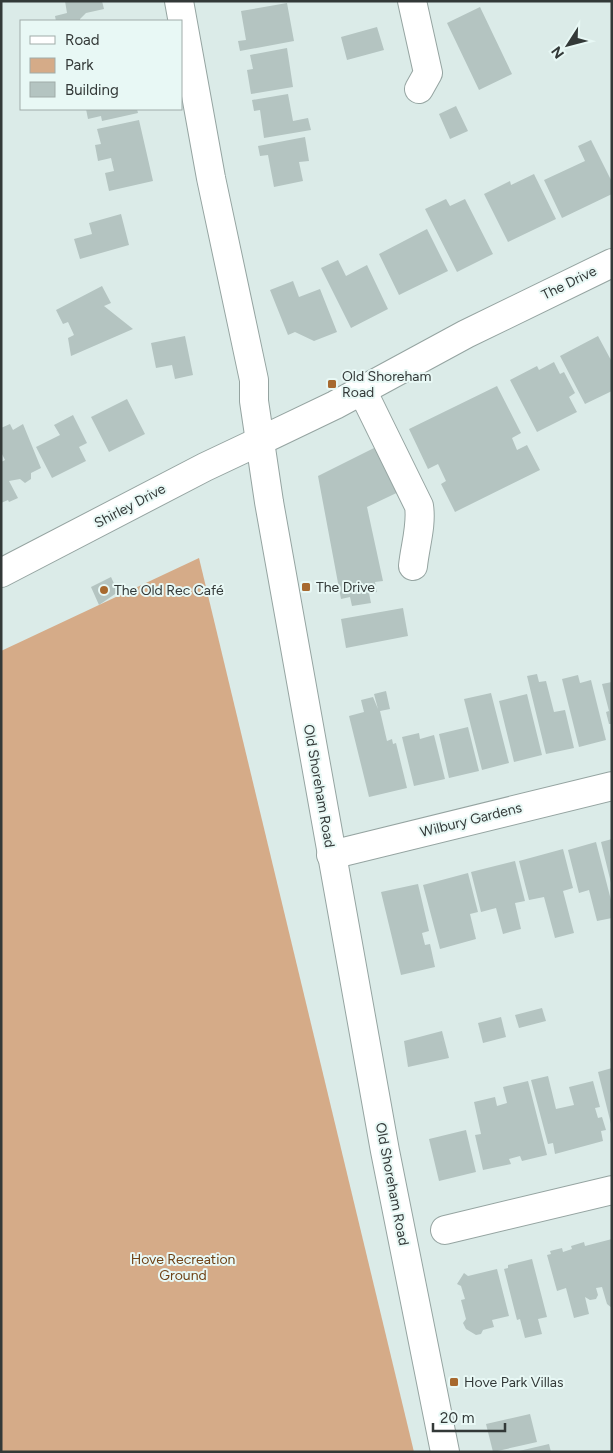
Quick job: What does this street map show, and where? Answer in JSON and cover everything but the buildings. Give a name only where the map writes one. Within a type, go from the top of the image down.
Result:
[{"type":"main road","name":"Old Shoreham Road","points":[[179,1],[211,178],[254,380],[260,441],[331,855],[385,1151],[446,1452]]},
{"type":"main road","points":[[412,1],[428,73],[419,89]]},
{"type":"main road","name":"The Drive","points":[[260,441],[302,422],[466,334],[612,263]]},
{"type":"main road","points":[[362,390],[419,506],[421,519],[416,536],[413,566]]},
{"type":"main road","name":"Shirley Drive","points":[[1,573],[205,467],[260,441]]},
{"type":"main road","name":"Wilbury Gardens","points":[[331,855],[612,786]]},
{"type":"main road","points":[[445,1230],[612,1190]]},
{"type":"green space","name":"Hove Recreation Ground","points":[[199,558],[414,1452],[1,1452],[1,651]]},
{"type":"place","name":"Old Shoreham Road","points":[[332,384]]},
{"type":"place","name":"The Drive","points":[[306,587]]},
{"type":"place","name":"The Old Rec Café","points":[[104,590]]},
{"type":"place","name":"Hove Park Villas","points":[[454,1382]]}]
